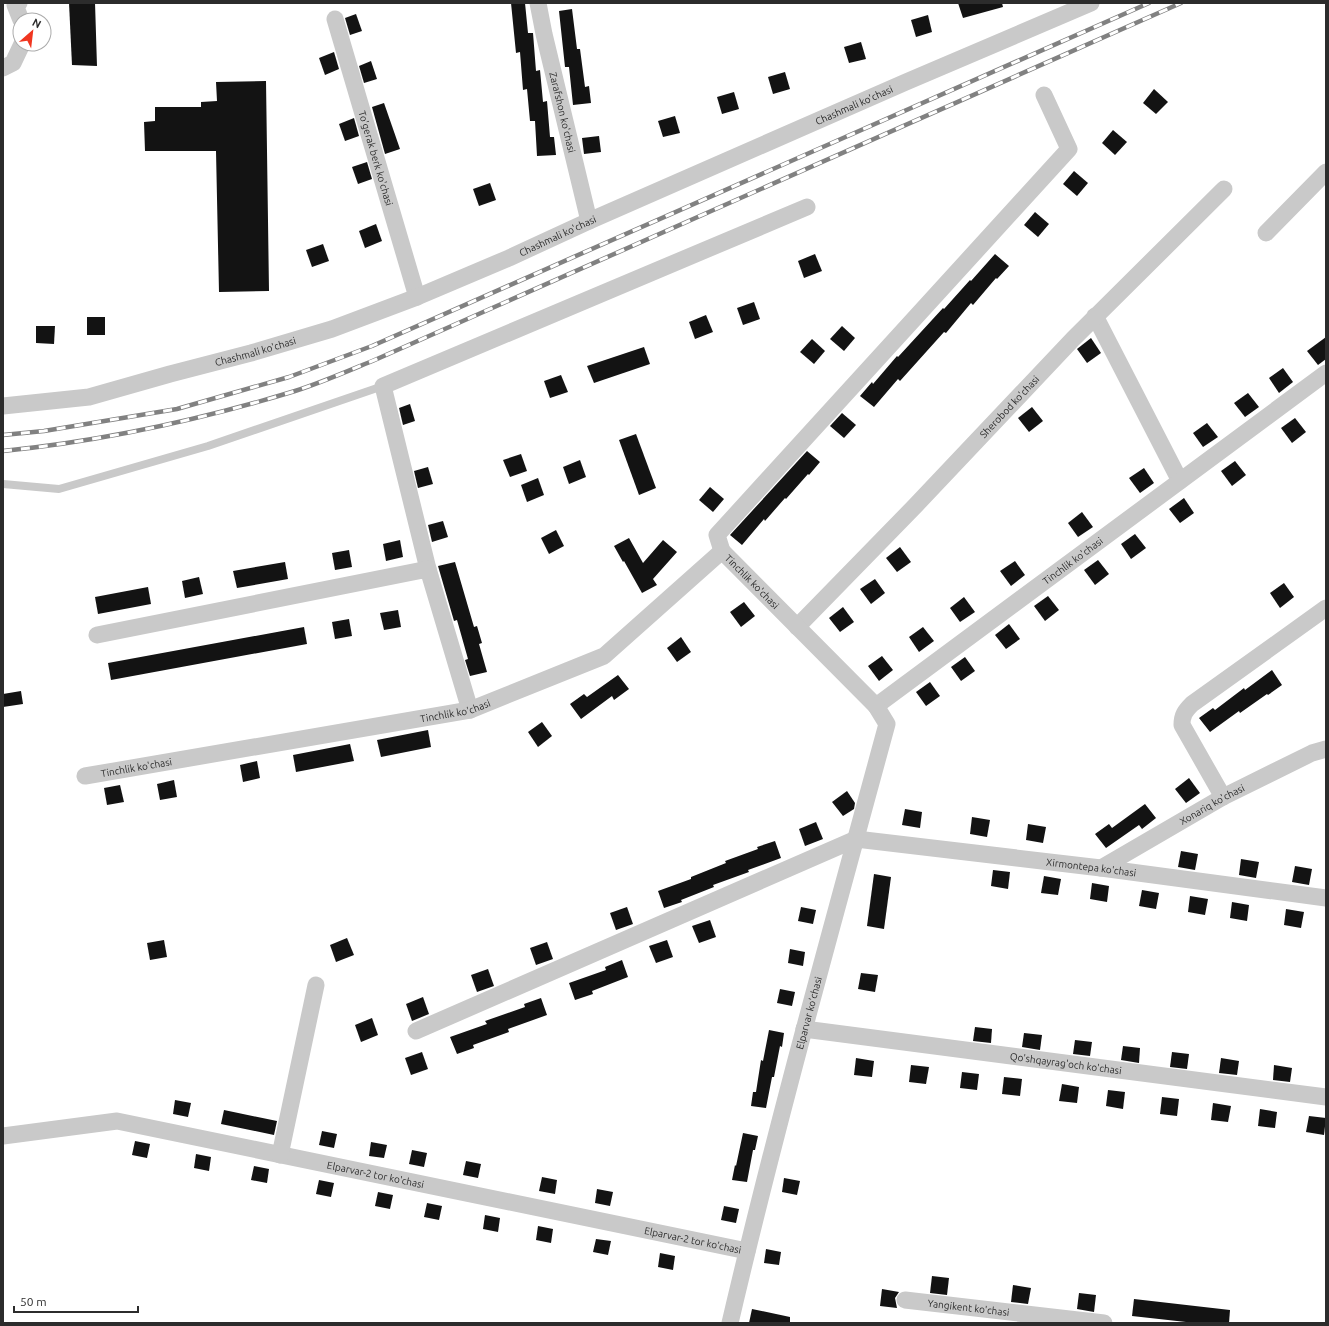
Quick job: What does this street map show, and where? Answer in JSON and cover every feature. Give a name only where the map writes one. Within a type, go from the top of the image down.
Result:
[{"type":"street","name":"Zarafshon ko'chasi","points":[[538,3],[547,49],[589,221]]},
{"type":"street","name":"Chashmali ko'chasi","points":[[3,406],[89,398],[332,329],[417,297],[509,258],[589,221],[899,85],[1091,3]]},
{"type":"street","name":"To'gerak berk ko'chasi","points":[[336,19],[417,297]]},
{"type":"street","points":[[3,68],[13,64],[18,52]]},
{"type":"street","points":[[722,551],[717,535],[1069,149],[1044,95]]},
{"type":"street","points":[[1266,233],[1326,172]]},
{"type":"street","name":"Sherobod ko'chasi","points":[[797,626],[921,499],[1095,316],[1224,189]]},
{"type":"street","points":[[470,710],[428,569],[383,386],[807,207]]},
{"type":"street","points":[[1095,316],[1180,481]]},
{"type":"street","name":"Tinchlik ko'chasi","points":[[85,776],[470,710],[604,656],[722,551],[876,706],[1326,373]]},
{"type":"street","points":[[97,635],[428,569]]},
{"type":"street","points":[[1223,797],[1182,725],[1182,716],[1185,710],[1326,608]]},
{"type":"street","name":"Elparvar ko'chasi","points":[[730,1323],[804,1029],[887,724],[876,706]]},
{"type":"street","name":"Xonariq ko'chasi","points":[[1101,868],[1223,797],[1312,752],[1326,750]]},
{"type":"street","points":[[416,1031],[856,839]]},
{"type":"street","name":"Xirmontepa ko'chasi","points":[[856,839],[1101,868],[1326,898]]},
{"type":"street","points":[[280,1155],[316,985]]},
{"type":"street","name":"Qo'shqayrag'och ko'chasi","points":[[804,1029],[1326,1097]]},
{"type":"street","name":"Elparvar-2 tor ko'chasi","points":[[3,1136],[117,1121],[747,1251]]},
{"type":"street","name":"Yangikent ko'chasi","points":[[905,1300],[1104,1323]]},
{"type":"lane","points":[[3,484],[59,489],[208,446],[383,386]]},
{"type":"building","points":[[69,3],[95,3],[97,66],[72,65]]},
{"type":"building","points":[[511,3],[525,3],[528,33],[533,33],[536,71],[540,70],[543,102],[547,101],[550,137],[554,137],[556,155],[537,156],[535,121],[530,121],[527,89],[523,90],[520,52],[516,53]]},
{"type":"building","points":[[958,3],[1002,3],[1003,7],[963,18]]},
{"type":"building","points":[[572,9],[577,49],[580,49],[585,87],[589,86],[591,103],[573,105],[569,67],[565,67],[559,11]]},
{"type":"building","points":[[356,14],[362,31],[350,35],[345,18]]},
{"type":"building","points":[[928,15],[932,32],[916,37],[911,20]]},
{"type":"building","points":[[861,42],[866,59],[849,63],[844,47]]},
{"type":"building","points":[[334,52],[339,69],[325,75],[319,58]]},
{"type":"building","points":[[371,61],[377,79],[364,83],[359,66]]},
{"type":"building","points":[[785,72],[790,89],[773,94],[768,77]]},
{"type":"building","points":[[266,81],[269,291],[219,292],[216,151],[145,151],[144,122],[155,121],[155,107],[201,107],[201,102],[217,101],[216,82]]},
{"type":"building","points":[[1154,89],[1168,102],[1156,114],[1143,103]]},
{"type":"building","points":[[734,92],[739,109],[722,114],[717,97]]},
{"type":"building","points":[[384,103],[400,149],[385,154],[372,107]]},
{"type":"building","points":[[675,116],[680,133],[663,137],[658,121]]},
{"type":"building","points":[[354,118],[359,136],[345,141],[339,124]]},
{"type":"building","points":[[1113,130],[1127,142],[1115,155],[1102,143]]},
{"type":"building","points":[[599,136],[601,152],[584,154],[582,138]]},
{"type":"building","points":[[367,162],[372,179],[358,184],[352,167]]},
{"type":"building","points":[[1074,171],[1088,183],[1077,196],[1063,184]]},
{"type":"building","points":[[490,183],[496,200],[479,206],[473,189]]},
{"type":"building","points":[[1035,212],[1049,224],[1038,237],[1024,225]]},
{"type":"building","points":[[376,224],[382,241],[365,248],[359,231]]},
{"type":"building","points":[[323,244],[329,261],[312,267],[306,250]]},
{"type":"building","points":[[815,254],[822,271],[804,278],[798,261]]},
{"type":"building","points":[[995,254],[1009,266],[997,279],[996,278],[973,305],[971,303],[946,333],[944,332],[900,381],[898,379],[874,407],[860,396],[970,280],[971,281]]},
{"type":"building","points":[[754,302],[760,319],[743,325],[737,308]]},
{"type":"building","points":[[706,315],[713,332],[695,339],[689,322]]},
{"type":"building","points":[[87,317],[105,317],[105,335],[87,335]]},
{"type":"building","points":[[36,326],[55,326],[54,344],[36,343]]},
{"type":"building","points":[[842,326],[855,338],[844,351],[830,339]]},
{"type":"building","points":[[1326,337],[1326,359],[1318,365],[1307,351]]},
{"type":"building","points":[[1091,338],[1101,353],[1087,363],[1077,349]]},
{"type":"building","points":[[812,339],[825,351],[814,364],[800,352]]},
{"type":"building","points":[[644,347],[650,364],[594,383],[587,366]]},
{"type":"building","points":[[1283,368],[1293,382],[1279,393],[1269,378]]},
{"type":"building","points":[[561,375],[568,392],[550,398],[544,381]]},
{"type":"building","points":[[1248,393],[1259,407],[1245,417],[1234,403]]},
{"type":"building","points":[[410,404],[415,421],[403,425],[399,408]]},
{"type":"building","points":[[1032,407],[1043,421],[1029,432],[1018,418]]},
{"type":"building","points":[[842,413],[856,425],[844,438],[830,426]]},
{"type":"building","points":[[1295,418],[1306,432],[1292,443],[1281,428]]},
{"type":"building","points":[[1207,423],[1218,437],[1203,447],[1193,433]]},
{"type":"building","points":[[636,434],[656,488],[639,495],[619,440]]},
{"type":"building","points":[[807,451],[820,462],[765,521],[764,519],[742,545],[730,535]]},
{"type":"building","points":[[521,454],[527,471],[510,477],[503,460]]},
{"type":"building","points":[[580,460],[586,477],[569,484],[563,467]]},
{"type":"building","points":[[1235,461],[1246,475],[1232,486],[1221,471]]},
{"type":"building","points":[[428,467],[433,484],[418,488],[414,471]]},
{"type":"building","points":[[1144,468],[1154,483],[1140,493],[1129,478]]},
{"type":"building","points":[[538,478],[544,495],[527,502],[521,485]]},
{"type":"building","points":[[710,487],[724,499],[713,512],[699,500]]},
{"type":"building","points":[[1184,498],[1194,513],[1180,523],[1169,509]]},
{"type":"building","points":[[1082,512],[1093,527],[1078,537],[1068,523]]},
{"type":"building","points":[[443,521],[448,537],[432,542],[428,525]]},
{"type":"building","points":[[556,530],[564,546],[549,554],[541,538]]},
{"type":"building","points":[[1135,534],[1146,548],[1131,559],[1121,544]]},
{"type":"building","points":[[629,538],[643,563],[663,540],[677,552],[653,579],[657,585],[642,593],[614,546]]},
{"type":"building","points":[[400,540],[403,557],[386,561],[383,544]]},
{"type":"building","points":[[900,547],[911,562],[897,572],[886,558]]},
{"type":"building","points":[[349,550],[352,567],[335,570],[332,553]]},
{"type":"building","points":[[1098,560],[1109,574],[1095,585],[1084,570]]},
{"type":"building","points":[[1015,561],[1025,575],[1011,586],[1000,571]]},
{"type":"building","points":[[285,562],[288,579],[237,588],[233,571]]},
{"type":"building","points":[[455,562],[474,627],[477,626],[482,643],[479,644],[487,672],[470,676],[465,660],[468,659],[457,620],[454,621],[438,566]]},
{"type":"building","points":[[199,577],[203,594],[185,598],[182,581]]},
{"type":"building","points":[[875,579],[885,593],[871,604],[860,589]]},
{"type":"building","points":[[1284,583],[1294,597],[1280,608],[1270,593]]},
{"type":"building","points":[[148,587],[151,604],[98,614],[95,597]]},
{"type":"building","points":[[1048,596],[1059,610],[1045,621],[1034,606]]},
{"type":"building","points":[[964,597],[975,612],[960,622],[950,608]]},
{"type":"building","points":[[744,602],[755,616],[741,627],[730,612]]},
{"type":"building","points":[[843,607],[854,622],[840,632],[829,618]]},
{"type":"building","points":[[398,610],[401,627],[384,630],[380,613]]},
{"type":"building","points":[[349,619],[352,636],[335,639],[332,622]]},
{"type":"building","points":[[1009,624],[1020,639],[1006,649],[995,635]]},
{"type":"building","points":[[304,627],[307,644],[111,680],[108,663]]},
{"type":"building","points":[[923,627],[934,641],[919,652],[909,637]]},
{"type":"building","points":[[681,637],[691,652],[677,662],[667,648]]},
{"type":"building","points":[[882,656],[893,670],[879,681],[868,666]]},
{"type":"building","points":[[965,657],[975,671],[961,681],[951,667]]},
{"type":"building","points":[[1272,670],[1282,685],[1240,713],[1239,711],[1210,732],[1199,718],[1213,708],[1215,710],[1244,688],[1245,690]]},
{"type":"building","points":[[618,675],[629,689],[614,700],[612,696],[581,719],[570,704],[584,694],[587,697]]},
{"type":"building","points":[[930,682],[940,696],[926,706],[916,692]]},
{"type":"building","points":[[21,691],[23,704],[3,707],[3,694]]},
{"type":"building","points":[[542,722],[552,736],[538,747],[528,732]]},
{"type":"building","points":[[428,730],[431,747],[381,757],[377,740]]},
{"type":"building","points":[[350,744],[354,761],[296,772],[293,755]]},
{"type":"building","points":[[257,761],[260,778],[243,782],[240,765]]},
{"type":"building","points":[[1189,778],[1200,793],[1186,803],[1175,789]]},
{"type":"building","points":[[174,780],[177,797],[160,800],[157,784]]},
{"type":"building","points":[[120,785],[124,802],[107,805],[104,788]]},
{"type":"building","points":[[847,791],[855,803],[854,809],[843,816],[832,802]]},
{"type":"building","points":[[1145,804],[1156,818],[1142,829],[1139,825],[1106,848],[1095,834],[1109,824],[1112,828]]},
{"type":"building","points":[[905,809],[922,812],[920,828],[902,825]]},
{"type":"building","points":[[972,817],[990,820],[987,837],[970,834]]},
{"type":"building","points":[[816,822],[823,839],[805,846],[799,829]]},
{"type":"building","points":[[1028,824],[1046,827],[1043,843],[1026,840]]},
{"type":"building","points":[[775,841],[781,858],[748,870],[749,872],[713,885],[714,887],[681,900],[682,902],[664,908],[658,891],[691,879],[691,877],[726,863],[725,861]]},
{"type":"building","points":[[1181,851],[1198,854],[1195,870],[1178,867]]},
{"type":"building","points":[[1241,859],[1259,862],[1256,878],[1239,875]]},
{"type":"building","points":[[1295,866],[1312,869],[1309,885],[1292,882]]},
{"type":"building","points":[[993,870],[1010,872],[1008,889],[991,886]]},
{"type":"building","points":[[874,874],[891,877],[884,929],[867,926]]},
{"type":"building","points":[[1044,876],[1061,879],[1058,895],[1041,893]]},
{"type":"building","points":[[1092,883],[1109,886],[1107,902],[1090,899]]},
{"type":"building","points":[[1142,890],[1159,893],[1156,909],[1139,906]]},
{"type":"building","points":[[1190,896],[1208,899],[1205,915],[1188,912]]},
{"type":"building","points":[[1232,902],[1249,905],[1247,921],[1230,918]]},
{"type":"building","points":[[627,907],[633,924],[616,930],[610,913]]},
{"type":"building","points":[[801,907],[816,910],[813,924],[798,921]]},
{"type":"building","points":[[1286,909],[1304,912],[1301,928],[1284,925]]},
{"type":"building","points":[[710,920],[716,937],[699,943],[692,926]]},
{"type":"building","points":[[347,938],[354,955],[336,962],[330,945]]},
{"type":"building","points":[[164,940],[167,957],[150,960],[147,943]]},
{"type":"building","points":[[667,940],[673,957],[656,963],[649,946]]},
{"type":"building","points":[[547,942],[553,959],[536,965],[530,948]]},
{"type":"building","points":[[790,949],[805,952],[803,966],[788,963]]},
{"type":"building","points":[[622,960],[628,977],[592,991],[593,994],[575,1000],[569,983],[606,970],[605,967]]},
{"type":"building","points":[[488,969],[494,986],[477,992],[471,975]]},
{"type":"building","points":[[861,973],[878,975],[875,992],[858,989]]},
{"type":"building","points":[[780,989],[795,992],[792,1006],[777,1003]]},
{"type":"building","points":[[423,997],[429,1014],[412,1021],[406,1004]]},
{"type":"building","points":[[541,998],[547,1015],[508,1029],[509,1032],[473,1045],[474,1048],[457,1054],[450,1037],[487,1024],[485,1021],[525,1007],[524,1004]]},
{"type":"building","points":[[372,1018],[378,1035],[361,1042],[355,1025]]},
{"type":"building","points":[[975,1027],[992,1029],[991,1043],[973,1041]]},
{"type":"building","points":[[769,1030],[784,1033],[782,1047],[780,1046],[766,1108],[751,1106],[753,1092],[756,1092],[761,1060],[763,1061]]},
{"type":"building","points":[[1024,1033],[1042,1035],[1040,1050],[1022,1047]]},
{"type":"building","points":[[1075,1040],[1092,1042],[1090,1056],[1073,1054]]},
{"type":"building","points":[[1123,1046],[1140,1048],[1139,1063],[1121,1060]]},
{"type":"building","points":[[422,1052],[428,1069],[411,1075],[405,1058]]},
{"type":"building","points":[[1172,1052],[1189,1054],[1187,1069],[1170,1067]]},
{"type":"building","points":[[856,1058],[874,1061],[872,1077],[854,1075]]},
{"type":"building","points":[[1221,1058],[1239,1061],[1237,1075],[1219,1073]]},
{"type":"building","points":[[911,1065],[929,1067],[926,1084],[909,1082]]},
{"type":"building","points":[[1274,1065],[1292,1068],[1290,1082],[1273,1080]]},
{"type":"building","points":[[962,1072],[979,1074],[977,1090],[960,1088]]},
{"type":"building","points":[[1004,1077],[1022,1079],[1020,1096],[1002,1094]]},
{"type":"building","points":[[1062,1084],[1079,1087],[1077,1103],[1059,1101]]},
{"type":"building","points":[[1108,1090],[1125,1092],[1123,1109],[1106,1106]]},
{"type":"building","points":[[1162,1097],[1179,1099],[1177,1116],[1160,1114]]},
{"type":"building","points":[[175,1100],[191,1103],[188,1117],[173,1114]]},
{"type":"building","points":[[1213,1103],[1231,1106],[1228,1122],[1211,1120]]},
{"type":"building","points":[[1260,1109],[1277,1112],[1275,1128],[1258,1126]]},
{"type":"building","points":[[224,1110],[277,1121],[274,1135],[221,1124]]},
{"type":"building","points":[[1309,1116],[1326,1118],[1324,1135],[1306,1132]]},
{"type":"building","points":[[322,1131],[337,1134],[334,1148],[319,1145]]},
{"type":"building","points":[[743,1133],[758,1136],[755,1150],[753,1150],[747,1182],[732,1180]]},
{"type":"building","points":[[135,1141],[150,1144],[147,1158],[132,1155]]},
{"type":"building","points":[[371,1142],[387,1145],[384,1158],[369,1156]]},
{"type":"building","points":[[412,1150],[427,1153],[424,1167],[409,1164]]},
{"type":"building","points":[[196,1154],[211,1157],[209,1171],[194,1168]]},
{"type":"building","points":[[466,1161],[481,1164],[478,1178],[463,1175]]},
{"type":"building","points":[[254,1166],[269,1169],[267,1183],[251,1180]]},
{"type":"building","points":[[542,1177],[557,1180],[555,1194],[539,1191]]},
{"type":"building","points":[[784,1178],[800,1181],[797,1195],[782,1192]]},
{"type":"building","points":[[319,1180],[334,1183],[331,1197],[316,1194]]},
{"type":"building","points":[[597,1189],[613,1192],[610,1206],[595,1203]]},
{"type":"building","points":[[378,1192],[393,1195],[390,1209],[375,1206]]},
{"type":"building","points":[[427,1203],[442,1206],[439,1220],[424,1217]]},
{"type":"building","points":[[724,1206],[739,1209],[736,1223],[721,1220]]},
{"type":"building","points":[[485,1215],[500,1218],[498,1232],[483,1229]]},
{"type":"building","points":[[538,1226],[553,1229],[551,1243],[536,1240]]},
{"type":"building","points":[[596,1239],[611,1241],[608,1255],[593,1252]]},
{"type":"building","points":[[766,1249],[781,1252],[779,1265],[764,1263]]},
{"type":"building","points":[[660,1253],[675,1256],[673,1270],[658,1267]]},
{"type":"building","points":[[932,1276],[949,1278],[947,1295],[930,1293]]},
{"type":"building","points":[[1013,1285],[1031,1288],[1028,1304],[1011,1302]]},
{"type":"building","points":[[882,1289],[899,1292],[895,1298],[897,1308],[880,1306]]},
{"type":"building","points":[[1079,1293],[1096,1295],[1094,1312],[1077,1309]]},
{"type":"building","points":[[1134,1299],[1230,1310],[1229,1323],[1195,1323],[1132,1316]]},
{"type":"building","points":[[752,1309],[790,1317],[790,1323],[749,1323]]},
{"type":"railway","points":[[3,435],[44,431],[177,409],[289,377],[372,346],[1149,3]]},
{"type":"railway","points":[[3,451],[40,447],[150,428],[223,411],[316,384],[377,359],[1181,3]]}]
